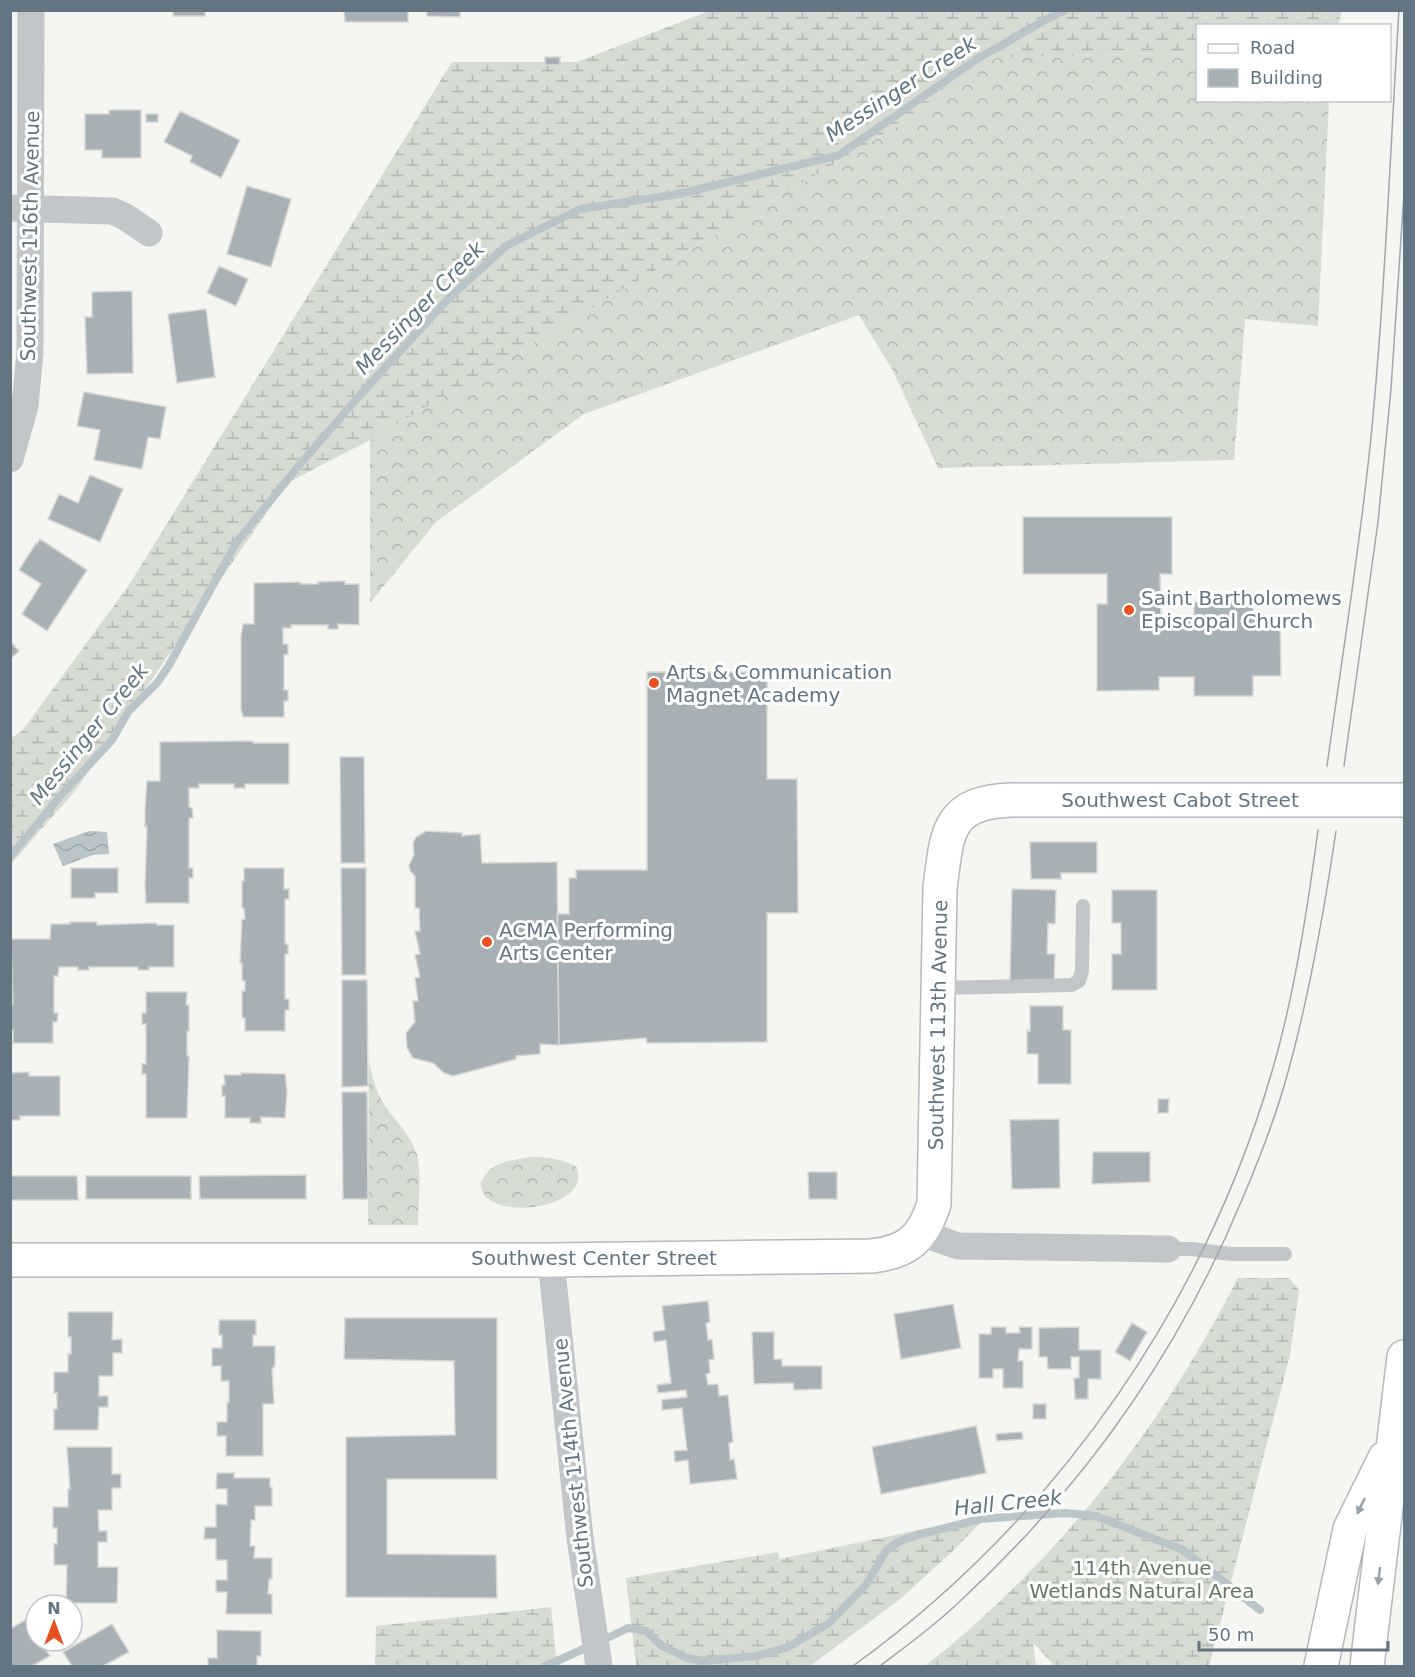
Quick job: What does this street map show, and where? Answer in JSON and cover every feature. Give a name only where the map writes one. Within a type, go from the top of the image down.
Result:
[{"type":"main road","name":"Southwest Cabot Street","points":[[960,818],[969,809],[981,803],[996,801],[1404,800]]},
{"type":"main road","name":"Southwest 113th Avenue","points":[[921,1233],[934,1204],[940,888],[948,836],[952,826],[960,818]]},
{"type":"main road","name":"Southwest Center Street","points":[[10,1260],[552,1260],[872,1256],[894,1253],[912,1242],[921,1233]]},
{"type":"main road","points":[[1367,1666],[1404,1357]]},
{"type":"main road","points":[[1321,1666],[1350,1529],[1396,1435]]},
{"type":"street","name":"Southwest 116th Avenue","points":[[10,459],[25,406],[28,377],[21,208],[31,10]]},
{"type":"street","points":[[21,208],[112,211],[124,216],[149,233]]},
{"type":"street","points":[[921,1233],[958,1246],[1168,1249]]},
{"type":"street","name":"Southwest 114th Avenue","points":[[552,1260],[580,1538],[599,1666]]},
{"type":"lane","points":[[939,988],[1072,985],[1079,981],[1082,971],[1083,906]]},
{"type":"lane","points":[[1168,1249],[1191,1249],[1231,1254],[1285,1254]]},
{"type":"green space","points":[[709,11],[1342,11],[1338,24],[1196,24],[1196,52],[938,60],[938,102],[370,440],[287,483],[75,791],[11,864],[11,738],[22,731],[129,585],[452,62],[577,62]]},
{"type":"green space","points":[[1196,52],[1196,102],[1329,102],[1318,326],[1245,319],[1234,460],[938,468],[893,371],[859,315],[584,414],[436,522],[370,603],[370,440],[938,102],[938,60]]},
{"type":"green space","points":[[369,1062],[380,1097],[410,1139],[417,1155],[420,1181],[418,1225],[368,1225]]},
{"type":"green space","points":[[531,1157],[555,1159],[577,1167],[578,1181],[573,1191],[563,1198],[536,1207],[507,1206],[495,1203],[486,1197],[480,1184],[489,1171],[501,1163]]},
{"type":"green space","name":"114th Avenue Wetlands Natural Area","points":[[1238,1278],[1289,1278],[1299,1290],[1290,1355],[1209,1666],[1054,1666],[1033,1642],[1036,1666],[925,1666],[1019,1583],[1102,1489],[1140,1439],[1175,1387]]},
{"type":"green space","name":"114th Avenue Wetlands Natural Area","points":[[987,1516],[899,1600],[810,1666],[636,1666],[626,1578],[778,1552],[779,1559]]},
{"type":"green space","points":[[551,1607],[557,1666],[375,1666],[376,1626]]},
{"type":"water","points":[[89,831],[107,832],[109,854],[93,855],[63,866],[53,844]]},
{"type":"building","points":[[173,10],[205,10],[205,16],[173,16]]},
{"type":"building","points":[[344,10],[408,10],[408,22],[345,22]]},
{"type":"building","points":[[427,10],[460,10],[460,17],[427,16]]},
{"type":"building","points":[[545,57],[560,57],[560,65],[545,65]]},
{"type":"building","points":[[109,110],[141,110],[141,158],[102,158],[102,150],[85,150],[85,114],[109,114]]},
{"type":"building","points":[[180,111],[240,140],[221,178],[190,162],[192,156],[164,142]]},
{"type":"building","points":[[146,114],[158,114],[158,122],[146,122]]},
{"type":"building","points":[[247,186],[291,199],[271,267],[227,254]]},
{"type":"building","points":[[219,266],[248,279],[236,306],[207,293]]},
{"type":"building","points":[[132,291],[133,373],[87,374],[85,317],[92,317],[92,292]]},
{"type":"building","points":[[206,309],[215,377],[177,383],[168,314]]},
{"type":"building","points":[[84,392],[166,407],[160,439],[148,437],[142,469],[94,460],[100,430],[77,426]]},
{"type":"building","points":[[90,475],[123,489],[100,542],[48,519],[59,494],[78,503]]},
{"type":"building","name":"Saint Bartholomews Episcopal Church","points":[[1023,517],[1172,517],[1172,574],[1160,574],[1161,615],[1159,619],[1194,619],[1194,602],[1253,602],[1253,619],[1280,619],[1281,676],[1253,676],[1253,696],[1194,696],[1194,677],[1159,677],[1159,690],[1097,691],[1097,604],[1107,604],[1107,574],[1023,574]]},
{"type":"building","points":[[40,539],[87,570],[47,631],[22,614],[41,584],[19,570]]},
{"type":"building","points":[[345,581],[345,584],[359,584],[359,625],[338,624],[338,629],[328,629],[328,625],[291,625],[291,628],[283,628],[283,644],[288,644],[288,654],[284,655],[284,690],[288,690],[288,701],[284,701],[284,717],[243,717],[241,637],[243,624],[254,624],[254,583],[318,584],[318,582]]},
{"type":"building","points":[[10,641],[19,651],[10,659]]},
{"type":"building","name":"Arts & Communication Magnet Academy","points":[[647,672],[767,672],[767,779],[797,779],[798,913],[767,913],[767,1042],[647,1043],[646,1038],[559,1045],[557,914],[569,914],[569,878],[576,878],[576,870],[647,870]]},
{"type":"building","points":[[253,741],[253,743],[289,743],[289,784],[245,784],[245,788],[234,788],[234,784],[199,784],[199,788],[189,788],[189,807],[192,808],[193,818],[189,818],[189,868],[193,868],[193,878],[189,878],[189,903],[146,903],[147,781],[160,781],[160,742]]},
{"type":"building","points":[[340,757],[364,757],[365,863],[341,863]]},
{"type":"building","name":"ACMA Performing Arts Center","points":[[426,831],[462,833],[462,836],[480,834],[482,863],[557,862],[559,1045],[540,1044],[540,1054],[516,1056],[516,1059],[453,1076],[444,1073],[433,1063],[413,1058],[407,1048],[406,1033],[415,1022],[413,1001],[418,1001],[415,978],[420,977],[415,955],[420,954],[415,931],[420,931],[419,908],[415,908],[415,876],[410,871],[409,865],[414,855],[413,843],[416,837]]},
{"type":"building","points":[[1030,842],[1097,842],[1097,873],[1061,873],[1061,879],[1031,879]]},
{"type":"building","points":[[71,868],[118,868],[118,893],[95,893],[95,898],[71,898]]},
{"type":"building","points":[[244,868],[284,868],[284,889],[289,889],[289,899],[285,899],[285,944],[288,944],[288,954],[285,954],[285,999],[289,999],[289,1010],[285,1010],[285,1031],[245,1031],[245,1018],[242,1018],[242,991],[245,991],[245,981],[242,981],[242,963],[240,963],[242,919],[245,919],[244,908],[242,908]]},
{"type":"building","points":[[341,868],[366,868],[366,975],[342,975]]},
{"type":"building","points":[[1012,889],[1056,890],[1055,924],[1048,923],[1047,954],[1055,954],[1054,982],[1010,981]]},
{"type":"building","points":[[1112,890],[1157,890],[1157,990],[1112,990],[1112,954],[1121,954],[1121,923],[1112,923]]},
{"type":"building","points":[[70,922],[97,922],[97,925],[156,923],[157,925],[174,925],[174,967],[149,967],[149,970],[138,970],[138,967],[89,967],[89,970],[78,970],[78,967],[59,967],[58,976],[54,976],[54,1013],[58,1013],[57,1022],[53,1022],[53,1043],[13,1043],[11,939],[50,939],[51,924],[70,924]]},
{"type":"building","points":[[342,980],[367,980],[368,1086],[342,1087]]},
{"type":"building","points":[[146,992],[187,992],[189,1031],[187,1031],[187,1056],[189,1056],[187,1118],[146,1118],[146,1074],[142,1074],[142,1064],[146,1064],[146,1024],[142,1024],[142,1013],[146,1013]]},
{"type":"building","points":[[1030,1006],[1063,1006],[1063,1030],[1071,1030],[1071,1084],[1038,1084],[1038,1054],[1027,1054]]},
{"type":"building","points":[[29,1072],[29,1076],[60,1076],[60,1116],[20,1116],[20,1120],[10,1120],[10,1073]]},
{"type":"building","points":[[241,1073],[285,1074],[287,1092],[285,1118],[261,1117],[261,1123],[250,1123],[250,1118],[225,1118],[225,1096],[222,1096],[222,1085],[225,1085],[224,1075],[241,1075]]},
{"type":"building","points":[[342,1092],[367,1092],[368,1199],[343,1199]]},
{"type":"building","points":[[1158,1099],[1169,1099],[1168,1113],[1158,1113]]},
{"type":"building","points":[[1059,1119],[1060,1188],[1012,1189],[1010,1120]]},
{"type":"building","points":[[1093,1152],[1150,1152],[1150,1182],[1092,1184]]},
{"type":"building","points":[[808,1172],[837,1172],[837,1199],[809,1199]]},
{"type":"building","points":[[306,1175],[306,1199],[200,1199],[199,1176]]},
{"type":"building","points":[[10,1176],[77,1176],[78,1200],[10,1200]]},
{"type":"building","points":[[86,1176],[191,1176],[191,1199],[86,1199]]},
{"type":"building","points":[[708,1301],[710,1322],[706,1323],[708,1340],[712,1339],[714,1359],[709,1360],[710,1373],[706,1374],[708,1385],[718,1384],[719,1396],[728,1395],[733,1442],[729,1443],[730,1460],[734,1459],[737,1479],[690,1484],[688,1460],[675,1462],[674,1451],[687,1450],[682,1408],[662,1410],[662,1400],[687,1397],[686,1390],[658,1393],[657,1385],[671,1383],[666,1340],[654,1342],[653,1332],[665,1330],[662,1306]]},
{"type":"building","points":[[953,1304],[961,1348],[901,1359],[894,1314]]},
{"type":"building","points":[[68,1312],[113,1312],[112,1340],[122,1339],[122,1353],[113,1353],[113,1376],[99,1376],[99,1396],[108,1396],[108,1407],[99,1407],[98,1430],[54,1430],[57,1393],[54,1393],[54,1372],[68,1372],[68,1354],[71,1354]]},
{"type":"building","points":[[345,1318],[497,1318],[497,1479],[387,1479],[387,1554],[496,1555],[497,1598],[346,1597],[346,1437],[455,1435],[454,1361],[344,1359]]},
{"type":"building","points":[[219,1320],[256,1320],[253,1346],[275,1346],[275,1364],[272,1368],[274,1404],[263,1404],[263,1456],[226,1456],[226,1436],[217,1436],[217,1422],[227,1422],[227,1402],[229,1402],[229,1381],[221,1381],[221,1366],[212,1366],[212,1348],[222,1348]]},
{"type":"building","points":[[1132,1323],[1147,1332],[1130,1361],[1115,1352]]},
{"type":"building","points":[[991,1327],[1006,1327],[1006,1333],[1020,1333],[1019,1327],[1032,1327],[1032,1349],[1019,1349],[1018,1361],[1023,1361],[1023,1388],[1003,1388],[1003,1369],[993,1369],[993,1378],[979,1378],[979,1334],[991,1334]]},
{"type":"building","points":[[1079,1327],[1079,1350],[1101,1350],[1101,1379],[1088,1379],[1088,1399],[1075,1399],[1074,1378],[1079,1378],[1079,1357],[1071,1357],[1071,1369],[1048,1369],[1047,1357],[1039,1357],[1039,1328]]},
{"type":"building","points":[[752,1332],[774,1332],[774,1359],[782,1359],[782,1366],[822,1366],[822,1389],[794,1390],[793,1383],[754,1384]]},
{"type":"building","points":[[1033,1404],[1046,1404],[1046,1419],[1033,1419]]},
{"type":"building","points":[[976,1426],[986,1473],[881,1494],[872,1447]]},
{"type":"building","points":[[1022,1432],[1023,1439],[997,1441],[996,1434]]},
{"type":"building","points":[[67,1447],[112,1447],[112,1474],[121,1474],[121,1488],[112,1488],[112,1510],[98,1510],[99,1531],[107,1531],[107,1542],[98,1542],[98,1567],[118,1567],[117,1603],[84,1603],[84,1593],[66,1593],[67,1565],[54,1565],[57,1528],[53,1528],[53,1507],[68,1507],[68,1489],[70,1489]]},
{"type":"building","points":[[217,1473],[234,1473],[234,1478],[270,1478],[272,1506],[255,1506],[255,1520],[251,1520],[250,1546],[255,1546],[254,1558],[272,1558],[272,1579],[269,1579],[268,1594],[272,1594],[272,1614],[226,1614],[227,1592],[216,1592],[216,1580],[227,1580],[227,1560],[216,1560],[216,1539],[204,1539],[205,1527],[216,1527],[216,1504],[227,1505],[227,1489],[216,1489]]},
{"type":"building","points":[[24,1621],[24,1653],[48,1653],[50,1656],[32,1666],[10,1666],[10,1629]]},
{"type":"building","points":[[112,1624],[129,1652],[103,1666],[72,1666],[64,1653],[84,1653],[84,1640]]},
{"type":"building","points":[[217,1630],[261,1631],[261,1656],[257,1656],[257,1666],[208,1666],[208,1658],[217,1658]]},
{"type":"waterway","name":"Messinger Creek","points":[[10,857],[63,793],[112,740],[128,712],[157,683],[236,543],[360,395],[447,300],[506,246],[580,209],[679,194],[839,155],[977,59],[1066,10]]},
{"type":"waterway","name":"Hall Creek","points":[[601,1641],[628,1628],[646,1631],[662,1646],[687,1658],[704,1661],[756,1656],[786,1648],[828,1624],[866,1585],[886,1551],[898,1542],[981,1519],[1065,1513],[1096,1516],[1183,1550],[1260,1610]]},
{"type":"waterway","name":"Hall Creek","points":[[546,1666],[590,1646]]},
{"type":"tram line","points":[[1327,766],[1371,437],[1384,277],[1399,10]]},
{"type":"tram line","points":[[1344,766],[1378,522],[1391,389],[1404,193]]},
{"type":"tram line","points":[[853,1666],[928,1607],[997,1541],[1061,1470],[1118,1394],[1169,1314],[1212,1229],[1249,1141],[1278,1050],[1291,996],[1318,830]]},
{"type":"tram line","points":[[880,1666],[948,1612],[1045,1515],[1121,1419],[1187,1315],[1241,1202],[1267,1138],[1283,1089],[1310,982],[1336,831]]},
{"type":"place","name":"Saint Bartholomews Episcopal Church","points":[[1129,610]]},
{"type":"place","name":"Arts & Communication Magnet Academy","points":[[654,683]]},
{"type":"place","name":"ACMA Performing Arts Center","points":[[487,942]]}]
